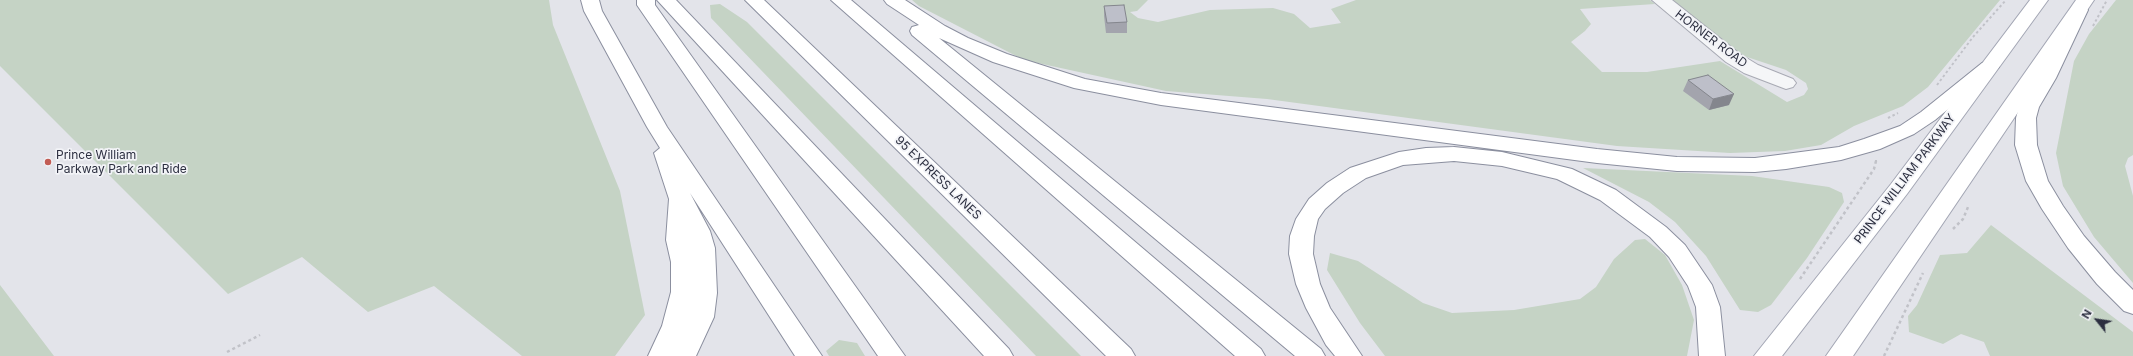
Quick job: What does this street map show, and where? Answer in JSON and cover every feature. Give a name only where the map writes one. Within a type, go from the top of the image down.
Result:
[{"type":"main road","points":[[646,0],[646,5],[892,356]]},
{"type":"main road","points":[[666,0],[1000,356]]},
{"type":"main road","name":"95 EXPRESS LANES","points":[[754,0],[1122,356]]},
{"type":"main road","points":[[840,0],[1252,356]]},
{"type":"main road","points":[[883,0],[1312,356]]},
{"type":"main road","points":[[894,0],[938,30],[961,42],[1000,58],[1080,84],[1161,99],[1597,156],[1677,164],[1755,165],[1841,153],[1872,144],[1906,130],[1928,116],[1989,67]]},
{"type":"main road","name":"PRINCE WILLIAM PARKWAY","points":[[1767,356],[1899,189],[2039,0]]},
{"type":"main road","points":[[2082,5],[2046,78],[2029,107],[2026,118],[2026,145],[2036,181],[2053,209],[2076,242],[2106,278],[2133,305]]},
{"type":"main road","points":[[1839,356],[2082,5]]},
{"type":"main road","points":[[592,6],[657,127],[809,356]]},
{"type":"main road","points":[[657,127],[680,198],[698,232],[703,248],[705,293],[701,317],[683,356]]},
{"type":"main road","points":[[1349,356],[1335,338],[1318,308],[1308,284],[1301,254],[1302,236],[1307,219],[1317,204],[1335,188],[1358,173],[1399,159],[1426,155],[1454,154],[1502,159],[1564,174],[1608,195],[1658,232],[1677,251],[1700,284],[1708,307],[1712,326],[1712,356]]},
{"type":"main road","points":[[661,356],[675,326],[683,292],[682,262],[678,240],[680,198]]},
{"type":"street","name":"HORNER ROAD","points":[[1661,0],[1733,58],[1751,69],[1786,83]]},
{"type":"path","points":[[1936,86],[1974,37],[2006,0]]},
{"type":"path","points":[[1886,119],[1903,111]]},
{"type":"path","points":[[1799,280],[1874,169],[1877,158]]},
{"type":"path","points":[[1952,231],[1963,219],[1970,202]]},
{"type":"path","points":[[1884,356],[1924,272]]},
{"type":"path","points":[[227,352],[260,335]]},
{"type":"green space","points":[[0,0],[549,0],[553,25],[620,191],[645,315],[615,356],[522,356],[434,286],[368,312],[302,257],[228,294],[0,66]]},
{"type":"green space","points":[[912,0],[1148,0],[1137,11],[1130,12],[1138,18],[1158,22],[1210,10],[1273,8],[1294,14],[1310,28],[1341,23],[1331,9],[1356,0],[1650,0],[1655,4],[1580,9],[1591,24],[1571,42],[1602,72],[1647,72],[1720,61],[1787,102],[1804,95],[1808,89],[1806,83],[1786,70],[1738,54],[1671,0],[2000,0],[1928,87],[1903,106],[1854,126],[1821,145],[1785,151],[1730,153],[1617,146],[1267,99],[1166,91],[1024,60],[919,6]]},
{"type":"green space","points":[[2116,0],[2133,0],[2133,155],[2128,158],[2125,166],[2133,196],[2133,283],[2094,237],[2063,186],[2056,153],[2074,61],[2089,34]]},
{"type":"green space","points":[[720,4],[747,22],[1081,356],[1036,356],[711,18],[710,5]]},
{"type":"green space","points":[[1583,168],[1752,176],[1829,187],[1842,193],[1844,202],[1807,258],[1771,305],[1758,312],[1740,310],[1706,256],[1675,222],[1649,202]]},
{"type":"green space","points":[[1991,225],[2133,332],[2133,356],[1990,356],[1984,342],[1961,334],[1943,344],[1909,332],[1908,316],[1917,305],[1940,255],[1967,253]]},
{"type":"green space","points":[[1645,239],[1665,255],[1682,285],[1694,320],[1687,356],[1385,356],[1360,323],[1327,270],[1330,253],[1358,261],[1423,303],[1452,313],[1514,310],[1580,299],[1596,287],[1614,259],[1635,240]]},
{"type":"green space","points":[[0,285],[54,356],[0,356]]},
{"type":"green space","points":[[839,340],[857,343],[865,356],[829,356],[826,351]]},
{"type":"building","points":[[1124,5],[1127,22],[1107,23],[1104,6]]},
{"type":"building","points":[[1708,75],[1734,94],[1713,99],[1688,80]]},
{"type":"place","name":"Prince William Parkway Park and Ride","points":[[48,162]]}]
